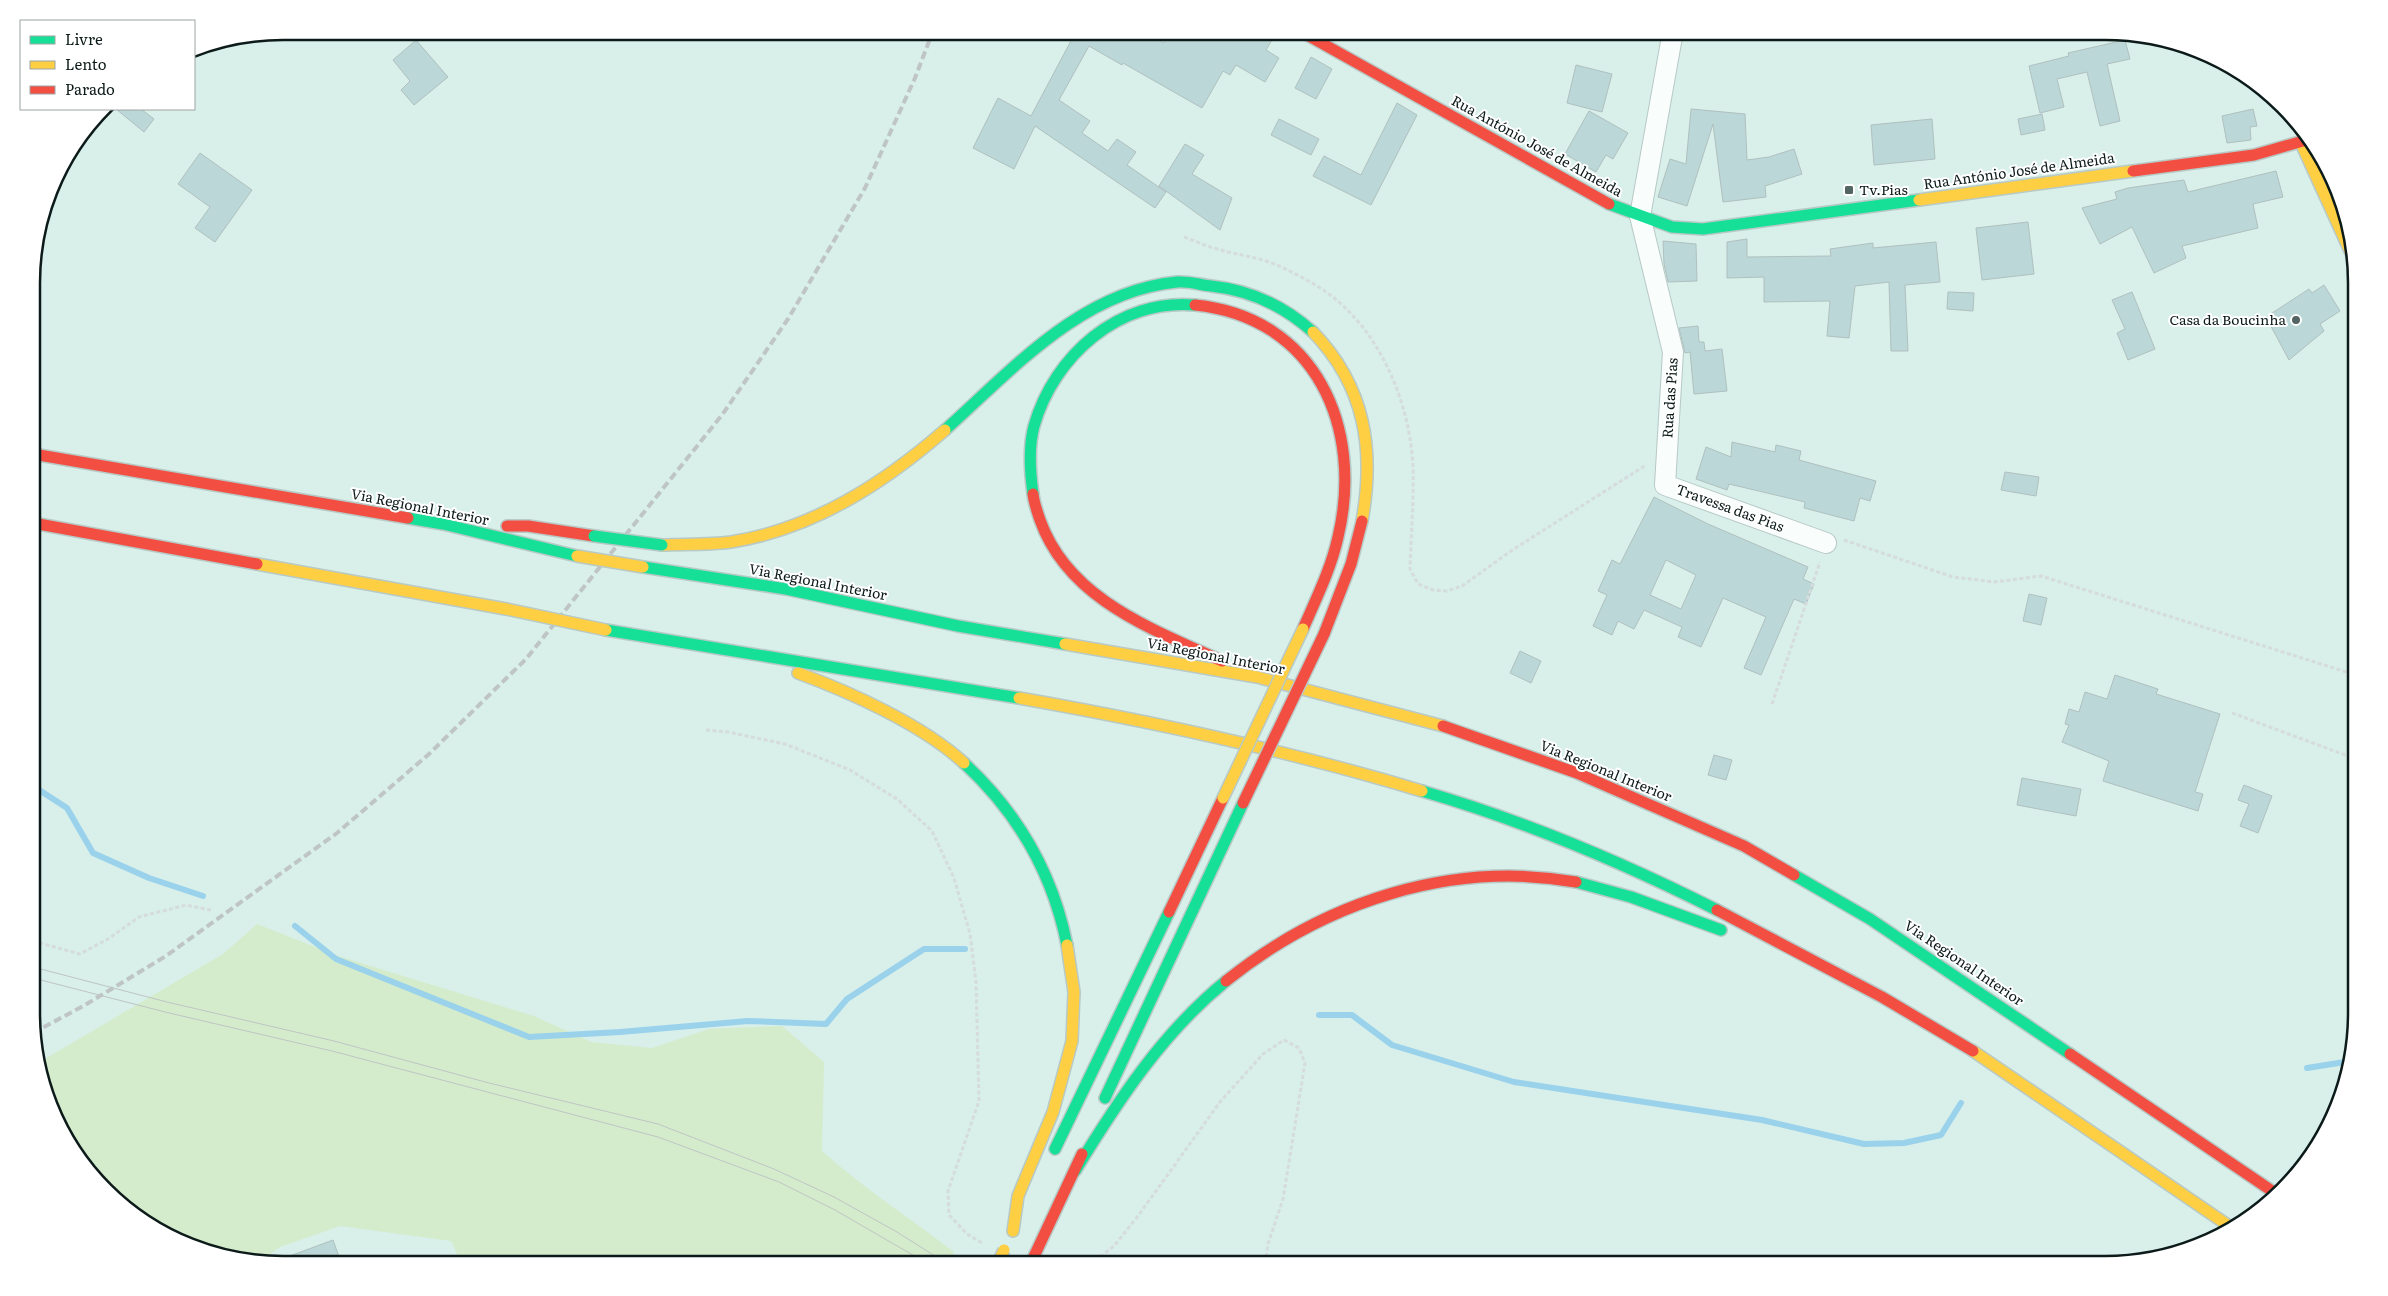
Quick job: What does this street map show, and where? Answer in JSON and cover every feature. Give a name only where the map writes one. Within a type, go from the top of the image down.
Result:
[{"type":"main road","name":"Rua António José de Almeida","points":[[1316,40],[1604,202],[1672,227],[1703,229],[2254,155],[2303,142]]},
{"type":"main road","points":[[2313,159],[2342,229]]},
{"type":"main road","points":[[443,524],[528,526],[662,544],[712,544],[801,522],[837,506],[877,484],[917,455],[1029,354],[1090,310],[1120,294],[1152,286],[1192,282],[1218,284],[1248,292],[1272,302],[1296,316],[1322,342],[1344,371],[1360,407],[1368,440],[1369,485],[1362,532],[1324,634],[1110,1087],[1075,1171],[1034,1256]]},
{"type":"main road","points":[[1049,1161],[1102,1056],[1302,629],[1326,574],[1341,526],[1346,483],[1344,443],[1336,410],[1324,382],[1306,358],[1284,338],[1238,313],[1213,307],[1190,305],[1160,307],[1130,315],[1104,328],[1076,351],[1051,380],[1039,407],[1030,443],[1029,481],[1035,512],[1050,543],[1069,571],[1104,600],[1153,629],[1257,677]]},
{"type":"main road","name":"Via Regional Interior","points":[[40,455],[443,524],[577,556],[786,589],[958,626],[1257,677],[1453,729],[1577,772],[1744,846],[1870,919],[2271,1190]]},
{"type":"main road","points":[[40,523],[506,609],[606,630],[890,676],[1214,734],[1306,757],[1418,789],[1589,849],[1756,931],[1864,988],[1971,1050],[2225,1223]]},
{"type":"main road","points":[[745,654],[814,678],[903,720],[934,738],[961,759],[986,784],[1019,826],[1040,863],[1053,892],[1063,924],[1070,960],[1073,999],[1072,1039],[1046,1134],[1016,1204],[1013,1231]]},
{"type":"main road","points":[[1075,1171],[1147,1061],[1208,995],[1239,968],[1271,946],[1327,914],[1357,902],[1421,884],[1509,877],[1540,878],[1599,887],[1720,930],[1756,931]]},
{"type":"main road","points":[[1001,1256],[1031,1196]]},
{"type":"street","name":"Rua das Pias","points":[[1667,453],[1673,352],[1640,216],[1671,40]]},
{"type":"street","name":"Travessa das Pias","points":[[1667,453],[1665,485],[1826,543]]},
{"type":"path","name":"Rua das Pias","points":[[1418,584],[1433,590],[1447,591],[1462,586],[1606,488],[1667,453]]},
{"type":"path","points":[[1772,704],[1826,543],[1840,538],[1953,577],[1994,582],[2042,576],[2348,672]]},
{"type":"path","points":[[2232,713],[2348,756]]},
{"type":"path","points":[[706,730],[728,732],[785,744],[850,770],[897,798],[932,831],[954,878],[970,934],[976,982],[979,1101],[948,1191],[949,1215],[967,1234],[984,1244]]},
{"type":"path","points":[[40,943],[80,954],[108,939],[139,917],[186,905],[211,910]]},
{"type":"path","points":[[1101,1256],[1114,1246],[1138,1216],[1220,1102],[1263,1054],[1284,1040],[1299,1048],[1305,1064],[1283,1199],[1268,1244],[1266,1256]]},
{"type":"green space","points":[[257,924],[338,956],[534,1016],[591,1042],[652,1048],[709,1029],[782,1026],[824,1062],[822,1151],[870,1190],[954,1252],[952,1256],[458,1256],[451,1241],[340,1226],[280,1247],[268,1255],[220,1248],[190,1237],[176,1231],[135,1206],[111,1185],[90,1161],[65,1120],[48,1076],[45,1059],[223,954]]},
{"type":"building","points":[[416,40],[448,77],[414,105],[401,90],[410,81],[393,60]]},
{"type":"building","points":[[1071,40],[1159,40],[1164,43],[1166,40],[1272,40],[1266,50],[1279,58],[1265,82],[1236,65],[1230,75],[1223,71],[1202,108],[1089,46],[1059,100],[1090,121],[1082,133],[1108,151],[1117,139],[1136,152],[1127,165],[1166,192],[1155,208],[1035,126],[1014,169],[973,148],[998,98],[1031,116]]},
{"type":"building","points":[[2125,41],[2130,59],[2107,64],[2120,121],[2100,126],[2087,72],[2057,79],[2064,107],[2040,113],[2029,66],[2069,56],[2068,53]]},
{"type":"building","points":[[1311,57],[1332,69],[1316,99],[1295,88]]},
{"type":"building","points":[[1576,65],[1612,74],[1602,112],[1567,103]]},
{"type":"building","points":[[1397,103],[1417,115],[1371,205],[1313,176],[1324,156],[1361,175]]},
{"type":"building","points":[[1691,109],[1745,114],[1747,160],[1769,157],[1794,149],[1802,174],[1765,186],[1766,197],[1723,202],[1713,124],[1687,206],[1658,197],[1670,159],[1686,164]]},
{"type":"building","points":[[2253,109],[2257,126],[2250,127],[2251,140],[2227,143],[2222,116]]},
{"type":"building","points":[[117,110],[142,110],[154,119],[144,132]]},
{"type":"building","points":[[1589,111],[1628,133],[1613,159],[1606,155],[1596,172],[1565,154]]},
{"type":"building","points":[[2042,114],[2045,130],[2021,135],[2018,119]]},
{"type":"building","points":[[1279,119],[1319,139],[1311,155],[1271,135]]},
{"type":"building","points":[[1932,119],[1935,159],[1874,165],[1871,125]]},
{"type":"building","points":[[1185,144],[1204,155],[1192,174],[1232,198],[1220,230],[1159,186]]},
{"type":"building","points":[[200,153],[252,190],[215,242],[195,228],[210,207],[178,184]]},
{"type":"building","points":[[2276,171],[2283,197],[2253,204],[2258,228],[2182,246],[2186,258],[2154,273],[2132,227],[2100,244],[2082,208],[2117,199],[2115,192],[2128,188],[2184,180],[2188,192]]},
{"type":"building","points":[[2028,222],[2034,274],[1982,280],[1976,228]]},
{"type":"building","points":[[1747,239],[1747,257],[1831,256],[1830,249],[1873,243],[1873,248],[1936,242],[1940,282],[1905,285],[1908,351],[1891,351],[1889,282],[1855,286],[1849,338],[1827,336],[1830,301],[1764,302],[1764,277],[1727,278],[1727,242]]},
{"type":"building","points":[[1663,241],[1696,244],[1697,281],[1668,282],[1664,264]]},
{"type":"building","name":"Casa da Boucinha","points":[[2324,285],[2340,311],[2320,324],[2324,331],[2289,360],[2266,317],[2309,289],[2312,293]]},
{"type":"building","points":[[1948,292],[1974,293],[1973,311],[1947,309]]},
{"type":"building","points":[[2132,292],[2155,349],[2128,360],[2117,333],[2125,329],[2112,300]]},
{"type":"building","points":[[1698,326],[1699,342],[1704,342],[1705,351],[1722,349],[1727,391],[1694,394],[1690,352],[1685,353],[1679,328]]},
{"type":"building","points":[[1732,442],[1775,452],[1776,445],[1801,451],[1799,460],[1876,481],[1870,501],[1860,498],[1854,521],[1804,508],[1805,502],[1729,484],[1727,490],[1696,479],[1706,447],[1731,457]]},
{"type":"building","points":[[2005,472],[2039,477],[2036,496],[2001,490]]},
{"type":"building","points":[[1654,497],[1708,524],[1808,567],[1803,579],[1814,584],[1806,604],[1794,599],[1761,675],[1744,668],[1766,617],[1723,598],[1701,647],[1678,637],[1682,627],[1644,610],[1634,629],[1618,621],[1612,635],[1593,626],[1607,595],[1598,591],[1612,560],[1620,564]],"holes":[[[1666,560],[1696,575],[1681,609],[1650,595]]]},
{"type":"building","points":[[2029,594],[2047,598],[2041,625],[2023,621]]},
{"type":"building","points":[[1520,651],[1541,661],[1531,683],[1510,673]]},
{"type":"building","points":[[2115,675],[2158,689],[2156,694],[2220,714],[2195,792],[2203,794],[2198,811],[2103,781],[2109,761],[2062,742],[2069,725],[2065,724],[2069,709],[2079,712],[2085,692],[2107,699]]},
{"type":"building","points":[[1714,755],[1732,760],[1726,780],[1708,775]]},
{"type":"building","points":[[2022,778],[2081,789],[2076,816],[2017,805]]},
{"type":"building","points":[[2244,785],[2272,796],[2258,833],[2240,826],[2249,804],[2238,800]]},
{"type":"building","points":[[333,1240],[339,1256],[290,1256]]},
{"type":"waterway","points":[[40,791],[67,808],[93,853],[149,878],[203,896]]},
{"type":"waterway","points":[[295,926],[336,959],[529,1037],[620,1032],[748,1021],[826,1024],[847,999],[924,949],[965,949]]},
{"type":"waterway","points":[[1319,1015],[1352,1015],[1392,1045],[1514,1082],[1762,1120],[1864,1144],[1904,1143],[1941,1135],[1961,1103]]},
{"type":"waterway","points":[[2307,1068],[2343,1062]]},
{"type":"tram line","points":[[40,969],[167,1002],[334,1041],[489,1083],[658,1124],[774,1169],[834,1197],[897,1232],[935,1256]]},
{"type":"tram line","points":[[40,980],[165,1012],[332,1051],[658,1137],[779,1182],[835,1210],[914,1256]]},
{"type":"railway","points":[[41,1029],[85,1005],[166,956],[337,833],[429,754],[526,659],[722,415],[788,319],[865,188],[915,78],[930,40]]},
{"type":"traffic: fast","points":[[1609,204],[1672,227],[1703,229],[1919,200]]},
{"type":"traffic: fast","points":[[945,430],[1050,337],[1079,317],[1110,300],[1142,288],[1181,282],[1239,291],[1253,295],[1278,307],[1313,332]]},
{"type":"traffic: fast","points":[[1033,494],[1030,460],[1034,426],[1044,400],[1057,377],[1074,355],[1094,337],[1116,322],[1141,311],[1167,305],[1195,305]]},
{"type":"traffic: fast","points":[[408,518],[443,524],[577,556]]},
{"type":"traffic: fast","points":[[594,536],[662,545]]},
{"type":"traffic: fast","points":[[643,567],[786,589],[958,626],[1065,644]]},
{"type":"traffic: fast","points":[[606,630],[1019,698]]},
{"type":"traffic: fast","points":[[964,763],[1000,802],[1030,846],[1052,894],[1061,919],[1067,945]]},
{"type":"traffic: fast","points":[[1422,791],[1536,829],[1645,875],[1717,910]]},
{"type":"traffic: fast","points":[[1105,1098],[1243,803]]},
{"type":"traffic: fast","points":[[1794,875],[1870,919],[2070,1054]]},
{"type":"traffic: fast","points":[[1576,882],[1631,897],[1721,930]]},
{"type":"traffic: fast","points":[[1055,1149],[1169,912]]},
{"type":"traffic: fast","points":[[1075,1171],[1125,1094],[1161,1046],[1181,1023],[1226,981]]},
{"type":"traffic: slow","points":[[2301,143],[2343,235]]},
{"type":"traffic: slow","points":[[1919,200],[2133,171]]},
{"type":"traffic: slow","points":[[1313,332],[1331,353],[1344,374],[1355,397],[1362,420],[1366,444],[1367,469],[1362,521]]},
{"type":"traffic: slow","points":[[662,545],[731,542],[761,536],[790,527],[818,515],[872,486],[945,430]]},
{"type":"traffic: slow","points":[[577,556],[643,567]]},
{"type":"traffic: slow","points":[[257,564],[506,609]]},
{"type":"traffic: slow","points":[[506,609],[606,630]]},
{"type":"traffic: slow","points":[[1223,798],[1303,629]]},
{"type":"traffic: slow","points":[[1065,644],[1257,677],[1443,726]]},
{"type":"traffic: slow","points":[[798,673],[885,711],[928,736],[964,763]]},
{"type":"traffic: slow","points":[[1019,698],[1121,717],[1272,750],[1422,791]]},
{"type":"traffic: slow","points":[[1013,1231],[1018,1196],[1053,1112],[1072,1041],[1074,992],[1067,945]]},
{"type":"traffic: slow","points":[[1973,1051],[2225,1223]]},
{"type":"traffic: slow","points":[[1001,1256],[1004,1250]]},
{"type":"traffic: jam","points":[[1316,40],[1609,204]]},
{"type":"traffic: jam","points":[[2133,171],[2254,155],[2302,141]]},
{"type":"traffic: jam","points":[[1195,305],[1237,314],[1272,331],[1300,355],[1322,385],[1336,419],[1344,456],[1344,496],[1338,537],[1327,572],[1303,629]]},
{"type":"traffic: jam","points":[[40,455],[408,518]]},
{"type":"traffic: jam","points":[[1033,494],[1040,520],[1053,547],[1070,571],[1091,591],[1141,623],[1222,661]]},
{"type":"traffic: jam","points":[[1324,634],[1351,564],[1362,521]]},
{"type":"traffic: jam","points":[[40,524],[257,564]]},
{"type":"traffic: jam","points":[[507,526],[528,526],[594,536]]},
{"type":"traffic: jam","points":[[1243,803],[1324,634]]},
{"type":"traffic: jam","points":[[1443,726],[1577,773],[1744,846],[1794,875]]},
{"type":"traffic: jam","points":[[1169,912],[1223,798]]},
{"type":"traffic: jam","points":[[1226,981],[1264,953],[1304,929],[1347,909],[1391,894],[1436,883],[1482,877],[1529,877],[1576,882]]},
{"type":"traffic: jam","points":[[1717,910],[1882,997],[1973,1051]]},
{"type":"traffic: jam","points":[[2070,1054],[2271,1190]]},
{"type":"traffic: jam","points":[[1034,1256],[1082,1154]]},
{"type":"place","name":"Tv.Pias","points":[[1849,190]]},
{"type":"place","name":"Casa da Boucinha","points":[[2296,320]]}]
